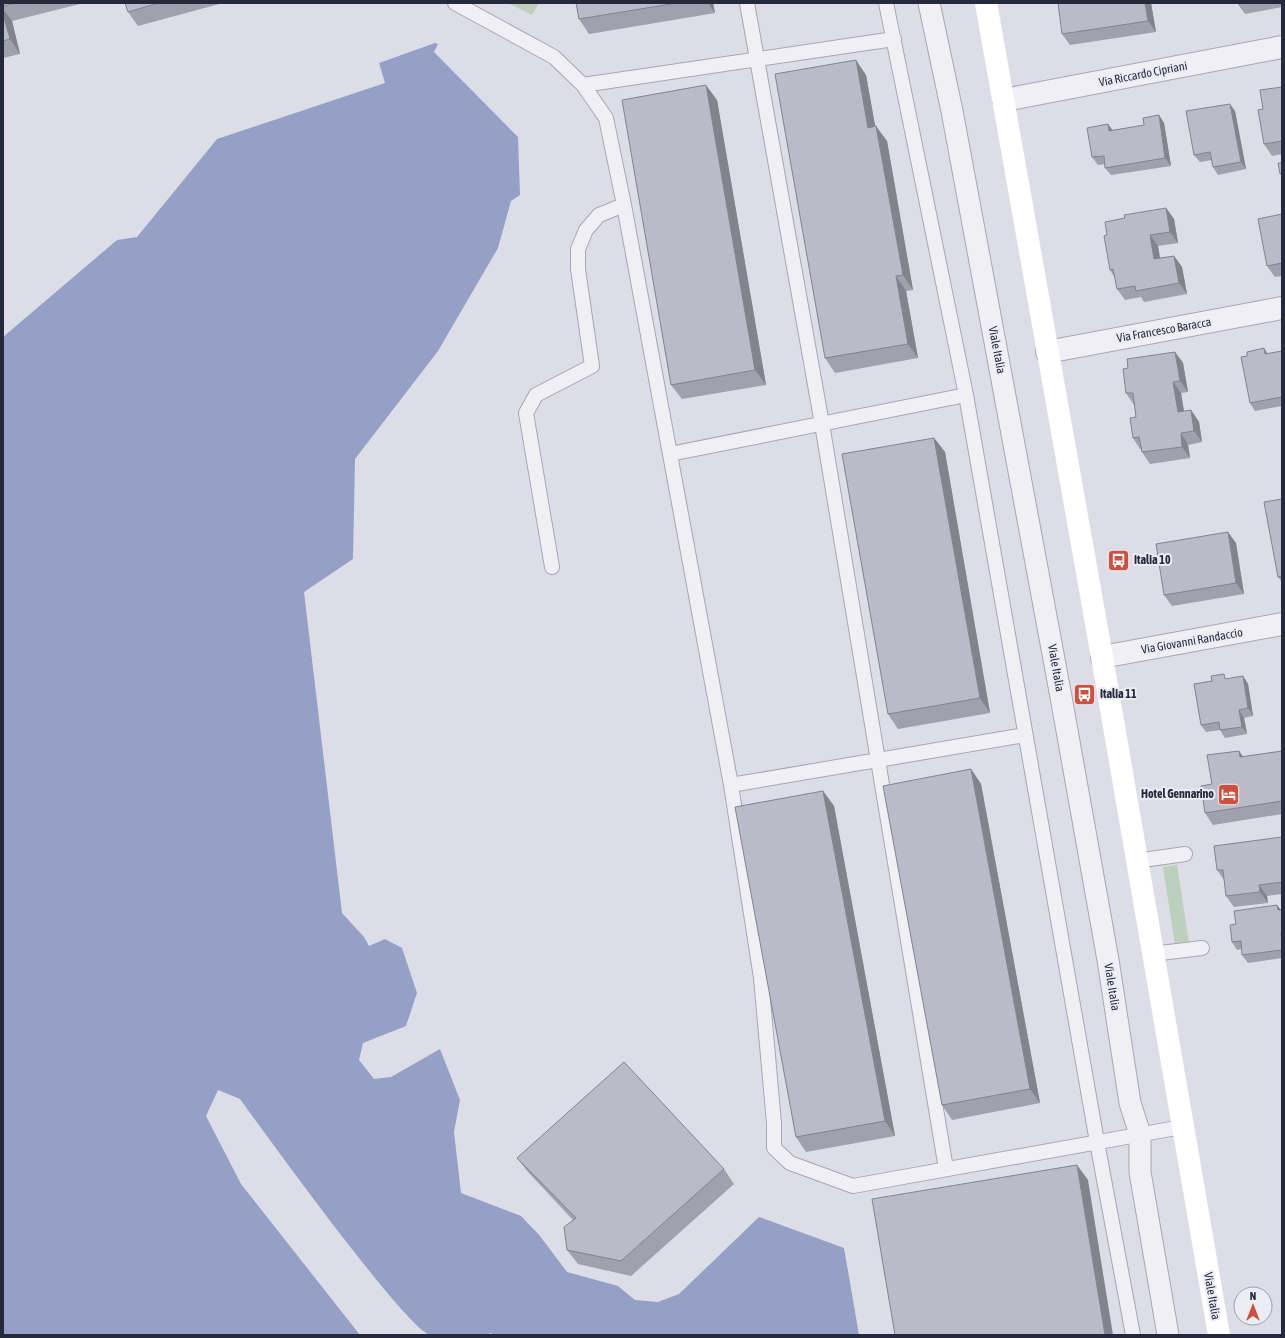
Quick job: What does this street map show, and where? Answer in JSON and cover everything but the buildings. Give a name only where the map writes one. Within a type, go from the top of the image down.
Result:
[{"type":"main road","name":"Viale Italia","points":[[986,3],[1102,657],[1152,954],[1219,1335]]},
{"type":"street","name":"Viale Italia","points":[[929,3],[955,127],[1061,697],[1108,960],[1130,1103],[1140,1134],[1140,1172],[1168,1335]]},
{"type":"street","name":"Via Riccardo Cipriani","points":[[1004,100],[1282,47]]},
{"type":"street","name":"Via Francesco Baracca","points":[[1047,352],[1282,308]]},
{"type":"street","name":"Via Giovanni Randaccio","points":[[1102,657],[1282,624]]},
{"type":"lane","points":[[455,3],[554,57],[583,85],[606,118],[624,204],[731,785],[761,978],[774,1123],[774,1148],[790,1163],[853,1186],[1182,1127]]},
{"type":"lane","points":[[747,3],[822,424],[946,1169]]},
{"type":"lane","points":[[886,3],[966,396],[1097,1142],[1133,1335]]},
{"type":"lane","points":[[583,85],[894,39]]},
{"type":"lane","points":[[552,567],[526,413],[536,395],[592,366],[578,269],[578,249],[586,230],[599,215],[624,204]]},
{"type":"lane","points":[[670,454],[966,396]]},
{"type":"lane","points":[[731,785],[1025,735]]},
{"type":"lane","points":[[1136,861],[1185,854]]},
{"type":"lane","points":[[1152,954],[1202,948]]},
{"type":"green space","points":[[508,3],[539,3],[532,15]]},
{"type":"green space","points":[[1177,865],[1189,943],[1175,945],[1163,867]]},
{"type":"water","points":[[435,43],[438,44],[434,52],[518,137],[520,195],[511,201],[498,248],[438,351],[355,459],[353,559],[304,592],[342,913],[364,937],[369,946],[385,939],[402,948],[417,993],[406,1026],[363,1043],[359,1060],[374,1079],[391,1077],[440,1049],[460,1100],[454,1132],[461,1193],[521,1216],[540,1236],[567,1272],[618,1286],[635,1300],[658,1302],[679,1294],[759,1217],[844,1248],[859,1335],[495,1335],[490,1333],[488,1335],[458,1336],[430,1335],[416,1324],[366,1266],[304,1187],[240,1099],[218,1090],[206,1116],[241,1184],[360,1335],[3,1335],[3,337],[117,240],[137,237],[217,139],[385,83],[379,63]]},
{"type":"place","name":"Italia 10","points":[[1118,560]]},
{"type":"place","name":"Italia 11","points":[[1085,694]]},
{"type":"place","name":"Hotel Gennarino","points":[[1229,794]]}]
